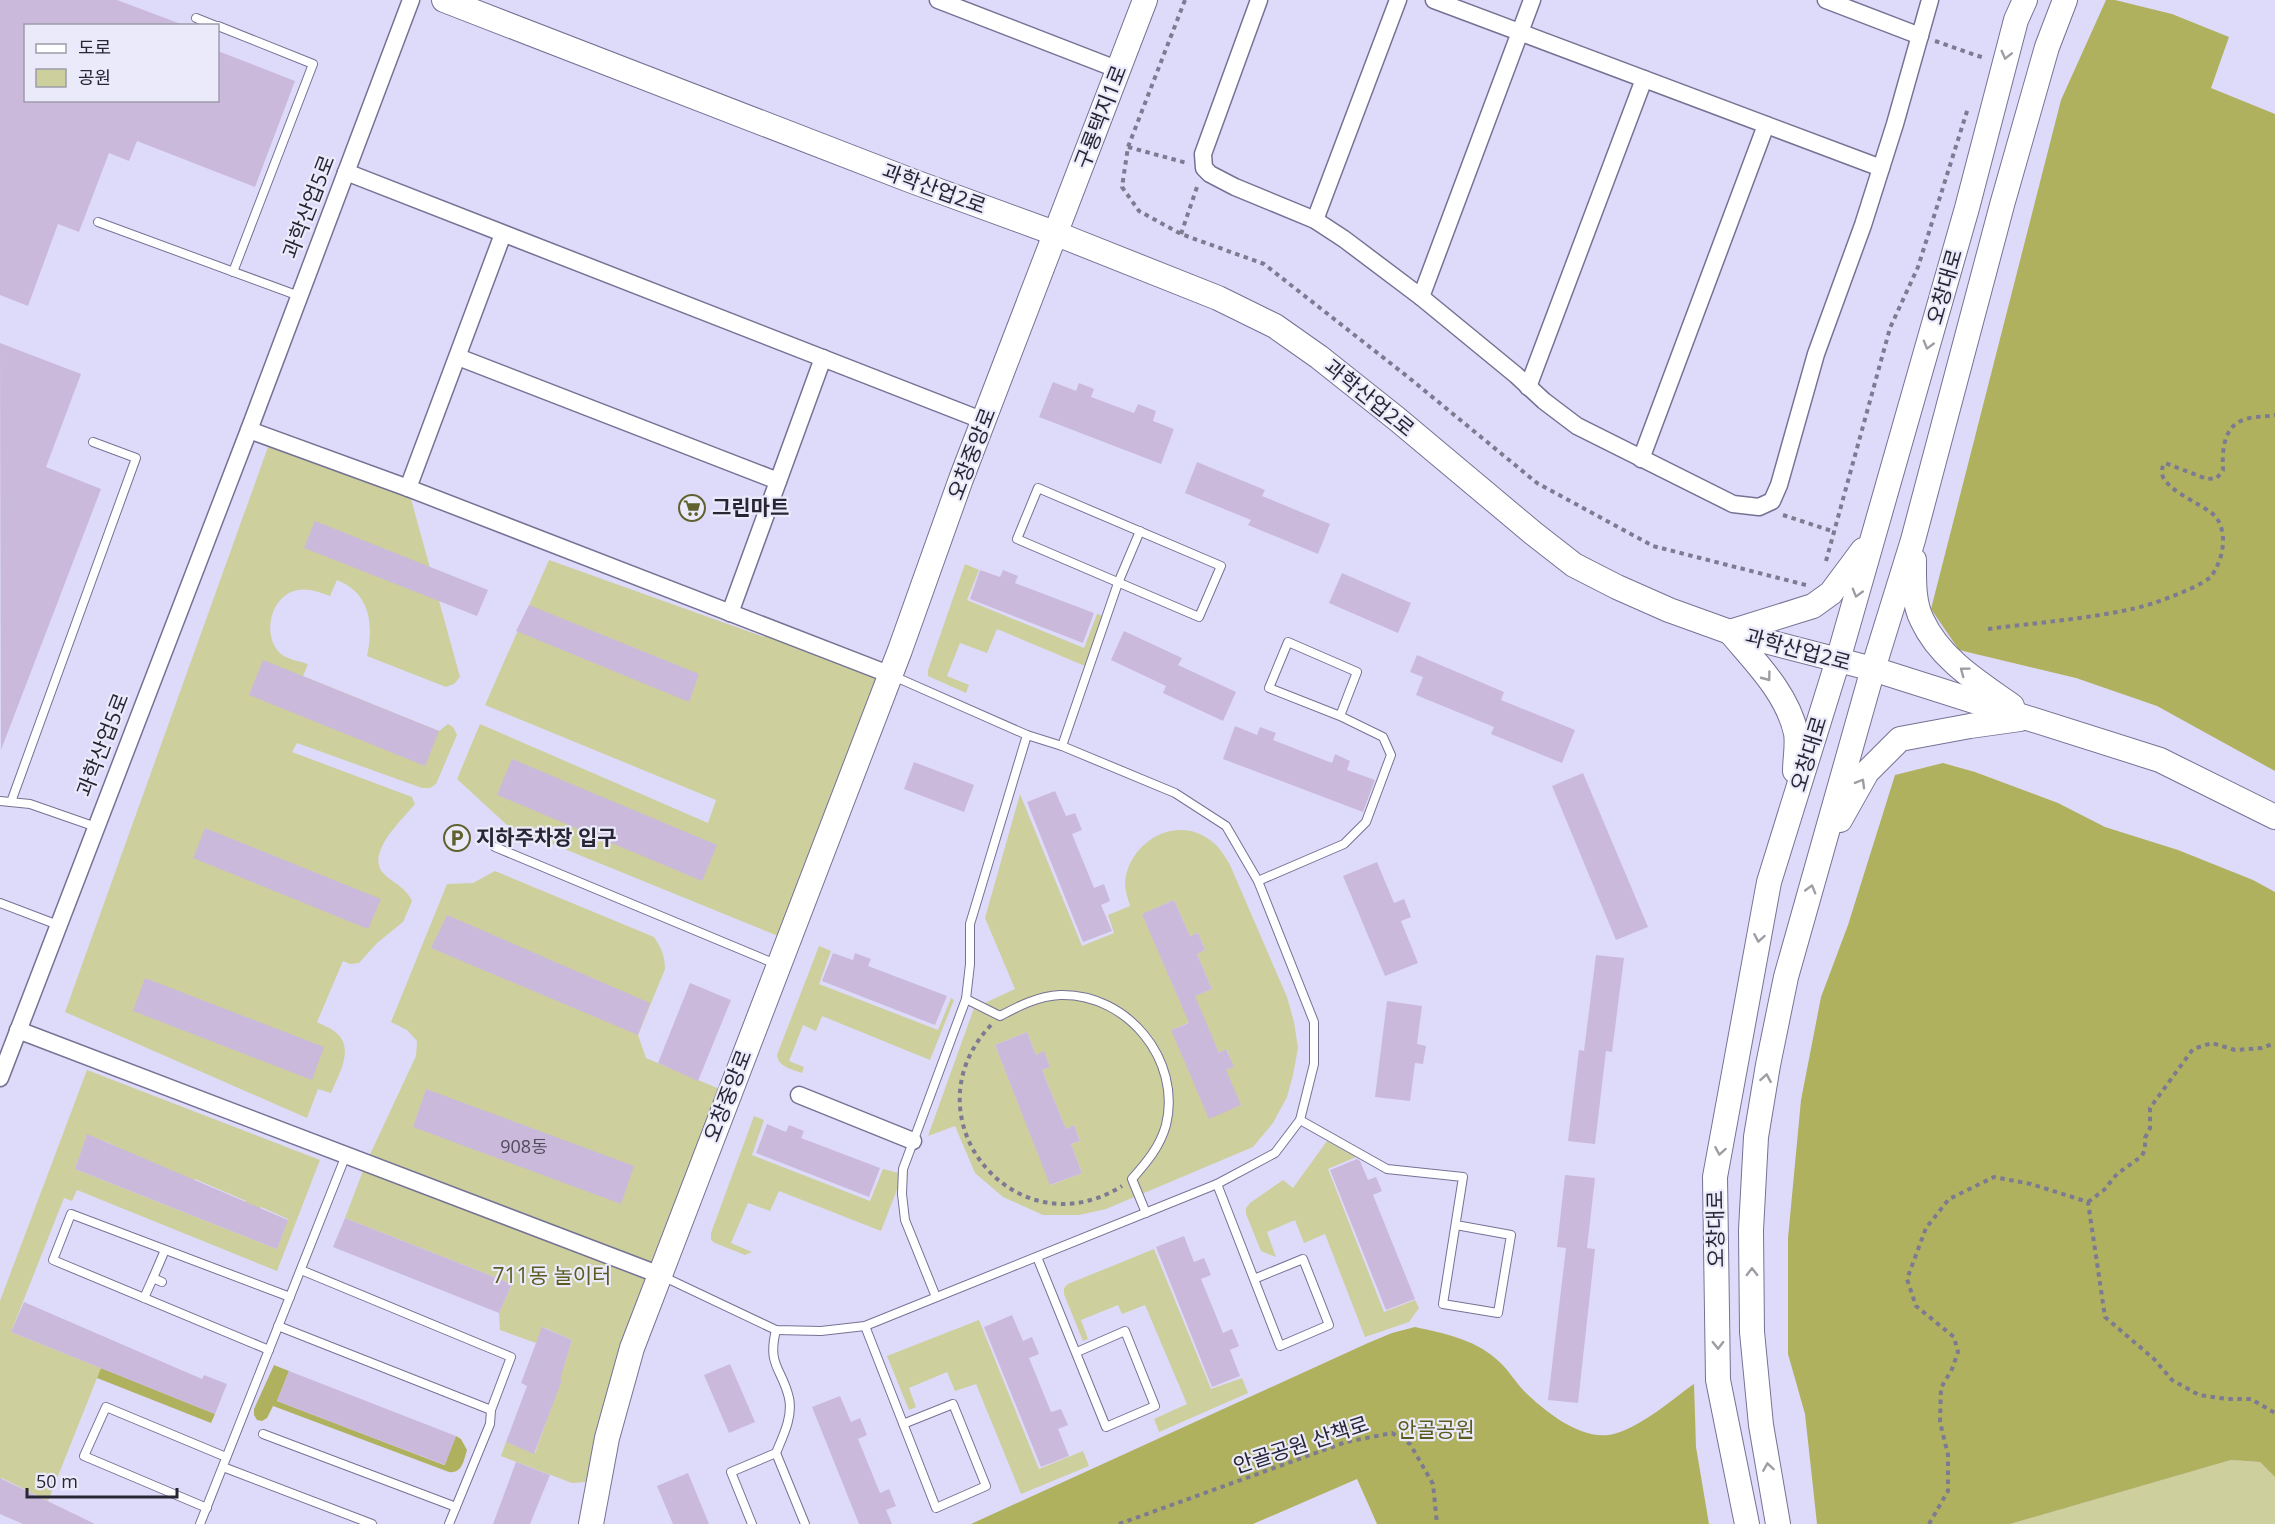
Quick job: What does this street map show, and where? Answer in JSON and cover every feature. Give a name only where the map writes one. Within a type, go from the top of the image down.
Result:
[{"type":"main road","name":"과학산업2로","points":[[444,0],[912,181],[1057,234],[1218,298],[1275,326],[1319,357],[1574,565],[1617,587],[1669,610],[1730,632],[1873,669],[2160,760],[2275,817]]},
{"type":"main road","name":"구룡택지1로","points":[[1057,234],[1145,0]]},
{"type":"main road","name":"오창대로","points":[[1747,1524],[1718,1380],[1715,1177],[1769,882],[1838,660],[1967,207],[2016,20],[2025,0]]},
{"type":"main road","name":"오창대로","points":[[1779,1524],[1761,1425],[1752,1332],[1751,1230],[1756,1137],[1786,977],[1873,669],[1913,540],[2002,205],[2047,46],[2065,0]]},
{"type":"main road","name":"오창중앙로","points":[[591,1524],[607,1438],[632,1348],[891,675],[984,421],[1057,234]]},
{"type":"main road","points":[[1794,802],[1796,735],[1786,704],[1765,673],[1730,632],[1813,606],[1831,593],[1873,536]]},
{"type":"main road","points":[[1913,540],[1916,598],[1921,619],[1938,646],[1957,666],[2028,718]]},
{"type":"main road","points":[[1821,852],[1867,772],[1900,739],[2028,718]]},
{"type":"street","name":"과학산업5로","points":[[0,1078],[249,430],[411,0]]},
{"type":"street","points":[[938,0],[959,4],[1119,70]]},
{"type":"street","points":[[1259,0],[1203,154],[1204,168],[1210,174],[1235,187],[1315,220],[1353,245],[1421,297],[1577,426],[1733,504],[1759,507],[1772,501],[1779,485],[1816,354],[1881,168],[1930,0]]},
{"type":"street","points":[[1315,220],[1398,0]]},
{"type":"street","points":[[1434,0],[1881,168]]},
{"type":"street","points":[[1421,297],[1532,0]]},
{"type":"street","points":[[1826,0],[1920,36]]},
{"type":"street","points":[[1528,387],[1644,79]]},
{"type":"street","points":[[1641,459],[1766,125]]},
{"type":"street","points":[[346,172],[984,421]]},
{"type":"street","points":[[408,488],[503,234]]},
{"type":"street","points":[[458,357],[778,481]]},
{"type":"street","points":[[730,613],[823,358]]},
{"type":"street","points":[[249,430],[408,488],[891,675]]},
{"type":"street","points":[[18,1030],[660,1275]]},
{"type":"street","points":[[799,1095],[913,1141]]},
{"type":"lane","points":[[196,18],[212,24]]},
{"type":"lane","points":[[219,27],[313,64],[233,272]]},
{"type":"lane","points":[[99,222],[299,296]]},
{"type":"lane","points":[[11,802],[136,458],[93,442]]},
{"type":"lane","points":[[1038,488],[1140,531],[1221,566],[1199,617],[1017,539],[1038,488]]},
{"type":"lane","points":[[1062,746],[1118,583],[1140,531]]},
{"type":"lane","points":[[1258,881],[1344,844],[1366,822],[1391,755],[1383,737],[1340,716],[1269,688],[1288,642],[1357,672],[1340,716]]},
{"type":"lane","points":[[660,1275],[776,1330],[821,1331],[865,1326],[1216,1184],[1275,1153],[1300,1120],[1314,1064],[1314,1022],[1258,881],[1226,826],[1175,793],[1062,746],[1027,735],[891,675]]},
{"type":"lane","points":[[936,1297],[905,1220],[902,1194],[903,1169],[966,999],[970,964],[970,924],[1027,735]]},
{"type":"lane","points":[[0,801],[30,804],[96,827]]},
{"type":"lane","points":[[495,847],[779,965]]},
{"type":"lane","points":[[0,903],[58,925]]},
{"type":"lane","points":[[966,999],[1000,1016],[1028,1001],[1049,997],[1060,995],[1092,999],[1121,1012],[1145,1034],[1161,1062],[1168,1093],[1166,1125],[1153,1155],[1132,1179],[1146,1213]]},
{"type":"lane","points":[[1300,1120],[1387,1169],[1463,1177],[1443,1304],[1498,1313],[1512,1235],[1456,1225]]},
{"type":"lane","points":[[200,1524],[346,1155]]},
{"type":"lane","points":[[1216,1184],[1280,1346],[1329,1324],[1303,1259],[1254,1279]]},
{"type":"lane","points":[[269,1350],[53,1260],[71,1214],[290,1297]]},
{"type":"lane","points":[[144,1298],[165,1250]]},
{"type":"lane","points":[[1037,1257],[1106,1427],[1155,1406],[1125,1332],[1077,1352]]},
{"type":"lane","points":[[301,1270],[511,1357],[491,1410],[490,1424],[449,1524]]},
{"type":"lane","points":[[153,1278],[162,1282]]},
{"type":"lane","points":[[279,1326],[491,1410]]},
{"type":"lane","points":[[865,1326],[903,1424],[936,1508],[986,1486],[952,1404],[903,1424]]},
{"type":"lane","points":[[752,1524],[731,1472],[776,1453],[787,1428],[789,1399],[775,1365],[772,1347],[776,1330]]},
{"type":"lane","points":[[207,1508],[84,1456],[106,1407],[226,1457]]},
{"type":"lane","points":[[263,1434],[456,1507]]},
{"type":"lane","points":[[776,1453],[805,1524]]},
{"type":"lane","points":[[223,1467],[372,1524]]},
{"type":"path","points":[[1185,0],[1128,147],[1122,187],[1139,211],[1181,234],[1264,264],[1408,377],[1537,483],[1653,546],[1807,585]]},
{"type":"path","points":[[1920,36],[1984,58],[1989,49]]},
{"type":"path","points":[[1825,566],[1890,328],[1918,267],[1970,102]]},
{"type":"path","points":[[1128,147],[1204,168],[1181,234]]},
{"type":"path","points":[[1988,629],[2133,609],[2190,588],[2210,578],[2221,559],[2223,539],[2216,517],[2167,484],[2161,476],[2160,469],[2165,463],[2207,479],[2217,478],[2223,470],[2223,443],[2229,430],[2244,419],[2275,416]]},
{"type":"path","points":[[1759,507],[1835,532]]},
{"type":"path","points":[[1000,1016],[977,1040],[963,1071],[959,1104],[966,1137],[982,1166],[1008,1189],[1038,1202],[1060,1204],[1072,1205],[1104,1197],[1132,1179]]},
{"type":"path","points":[[2088,1202],[2104,1190],[2117,1174],[2142,1156],[2145,1149],[2145,1138],[2150,1128],[2150,1108],[2193,1049],[2212,1043],[2235,1050],[2262,1048],[2275,1042]]},
{"type":"path","points":[[1929,1524],[1948,1491],[1947,1455],[1940,1422],[1941,1388],[1952,1369],[1958,1352],[1954,1337],[1916,1306],[1907,1279],[1926,1228],[1950,1199],[1994,1177],[2031,1184],[2088,1202]]},
{"type":"path","points":[[2088,1202],[2104,1317],[2154,1359],[2172,1380],[2199,1395],[2227,1399],[2251,1398],[2275,1413]]},
{"type":"path","name":"안골공원 산책로","points":[[1119,1524],[1346,1442],[1392,1433],[1410,1444],[1433,1484],[1437,1524]]},
{"type":"green space","points":[[2106,0],[2115,0],[2172,14],[2229,37],[2211,88],[2275,114],[2275,771],[2157,706],[2076,678],[1959,650],[1931,609],[2061,100]]},
{"type":"green space","points":[[268,447],[408,488],[460,677],[454,684],[446,687],[367,656],[370,632],[367,611],[357,593],[337,580],[330,596],[306,590],[289,593],[276,606],[272,615],[270,624],[273,643],[284,656],[308,664],[303,676],[439,731],[448,724],[453,727],[457,735],[436,784],[430,788],[422,788],[297,743],[292,752],[412,797],[415,804],[387,838],[381,848],[379,858],[379,867],[385,875],[404,890],[412,901],[403,922],[377,943],[359,963],[350,964],[343,961],[317,1022],[341,1037],[345,1052],[344,1061],[331,1093],[318,1089],[307,1118],[65,1012]]},
{"type":"green space","points":[[549,560],[764,637],[768,628],[891,675],[788,940],[508,826],[457,779],[480,724],[708,823],[716,800],[485,705]]},
{"type":"green space","points":[[965,564],[979,570],[967,600],[1084,648],[1097,614],[1104,616],[1085,666],[997,629],[987,653],[960,643],[947,676],[969,685],[966,693],[928,676],[928,670]]},
{"type":"green space","points":[[1943,763],[1975,772],[2058,803],[2105,827],[2178,850],[2253,880],[2275,892],[2275,1477],[2260,1462],[2231,1460],[2010,1524],[1817,1524],[1805,1414],[1788,1354],[1788,1238],[1801,1100],[1821,997],[1848,925],[1895,775]]},
{"type":"green space","points":[[1020,794],[1082,946],[1114,933],[1108,915],[1130,906],[1125,886],[1128,868],[1144,845],[1156,836],[1169,831],[1183,830],[1197,833],[1210,840],[1219,848],[1230,865],[1287,997],[1294,1022],[1298,1048],[1293,1075],[1287,1097],[1273,1123],[1253,1147],[1106,1209],[1079,1215],[1043,1215],[1003,1197],[975,1173],[955,1126],[928,1136],[974,1008],[1015,989],[985,918]],"holes":[[[1174,900],[1190,936],[1198,933],[1205,950],[1197,954],[1212,989],[1180,1002],[1143,914]],[[1203,1017],[1219,1053],[1227,1050],[1233,1067],[1226,1070],[1171,1030]],[[1027,1032],[1036,1055],[1044,1052],[1050,1067],[1042,1070],[1066,1129],[1074,1125],[1080,1141],[1071,1144],[1082,1173],[1051,1185],[995,1045]]]},
{"type":"green space","name":"711동 놀이터","points":[[495,871],[654,937],[662,952],[665,969],[638,1035],[646,1058],[729,1093],[587,1482],[572,1483],[501,1456],[506,1442],[535,1453],[561,1380],[557,1378],[572,1340],[543,1327],[536,1343],[500,1330],[499,1313],[512,1284],[345,1218],[366,1163],[416,1056],[417,1041],[407,1030],[391,1022],[447,884],[473,883]]},
{"type":"green space","points":[[819,946],[831,951],[819,984],[938,1030],[951,998],[954,1000],[930,1060],[822,1016],[816,1031],[803,1025],[789,1061],[804,1067],[802,1073],[780,1062],[777,1055]]},
{"type":"green space","points":[[87,1070],[320,1160],[277,1271],[77,1190],[72,1201],[64,1198],[11,1332],[101,1368],[48,1501],[2,1478],[0,1481],[0,1301]],"holes":[[[87,1135],[109,1143],[191,1185],[195,1179],[246,1201],[244,1209],[257,1214],[261,1207],[288,1219],[277,1249],[75,1169]]]},
{"type":"green space","points":[[754,1116],[764,1120],[752,1155],[870,1201],[883,1169],[903,1174],[881,1231],[779,1191],[770,1211],[748,1203],[731,1243],[752,1252],[745,1255],[711,1240],[711,1233]]},
{"type":"green space","points":[[1327,1141],[1356,1157],[1328,1169],[1384,1312],[1415,1300],[1419,1308],[1409,1322],[1365,1337],[1325,1234],[1304,1243],[1295,1220],[1267,1232],[1276,1257],[1261,1251],[1246,1214],[1246,1208],[1250,1203],[1283,1180],[1293,1188]]},
{"type":"green space","points":[[1154,1249],[1211,1389],[1242,1378],[1248,1393],[1159,1432],[1154,1419],[1187,1404],[1145,1305],[1122,1314],[1118,1305],[1081,1320],[1088,1339],[1083,1341],[1064,1294],[1064,1288],[1068,1284]]},
{"type":"green space","points":[[979,1320],[1039,1469],[1083,1451],[1089,1466],[1021,1494],[976,1384],[955,1391],[947,1372],[909,1388],[916,1407],[909,1410],[887,1356]]},
{"type":"green space","name":"안골공원","points":[[1415,1327],[1457,1338],[1486,1351],[1544,1409],[1567,1424],[1592,1434],[1605,1435],[1627,1429],[1648,1418],[1694,1384],[1696,1447],[1709,1524],[1377,1524],[1357,1479],[1253,1524],[971,1524],[1368,1343]]},
{"type":"green space","points":[[274,1365],[289,1371],[277,1401],[444,1465],[456,1436],[461,1439],[467,1450],[460,1469],[449,1472],[273,1406],[267,1418],[262,1421],[257,1420],[254,1409]]},
{"type":"green space","points":[[101,1368],[215,1414],[211,1423],[97,1378]]},
{"type":"green space","points":[[2231,1460],[2260,1462],[2275,1477],[2275,1524],[2010,1524]]},
{"type":"building","points":[[0,0],[117,0],[181,24],[24,24],[24,102],[219,102],[219,51],[295,81],[255,187],[137,141],[129,161],[109,153],[79,232],[58,224],[28,306],[0,295]]},
{"type":"building","points":[[0,343],[81,374],[46,467],[101,489],[1,750]]},
{"type":"building","points":[[1053,382],[1076,391],[1079,383],[1094,389],[1091,397],[1134,413],[1138,404],[1156,411],[1153,421],[1174,429],[1161,464],[1039,417]]},
{"type":"building","points":[[1197,462],[1265,490],[1262,496],[1330,524],[1318,554],[1248,525],[1251,520],[1185,493]]},
{"type":"building","points":[[315,521],[488,590],[477,616],[304,548]]},
{"type":"building","points":[[980,570],[1000,577],[1003,570],[1018,576],[1015,583],[1094,613],[1083,643],[970,599]]},
{"type":"building","points":[[1342,573],[1411,603],[1398,633],[1329,603]]},
{"type":"building","points":[[529,605],[699,674],[689,702],[516,631]]},
{"type":"building","points":[[1124,631],[1182,658],[1178,665],[1236,692],[1223,721],[1163,693],[1166,686],[1111,660]]},
{"type":"building","points":[[1417,655],[1504,692],[1501,700],[1575,730],[1562,763],[1491,734],[1494,727],[1416,695],[1423,677],[1410,672]]},
{"type":"building","points":[[263,660],[439,731],[425,766],[249,695]]},
{"type":"building","points":[[1235,726],[1257,735],[1260,727],[1276,733],[1273,740],[1332,763],[1335,754],[1350,761],[1347,770],[1375,780],[1363,812],[1223,759]]},
{"type":"building","points":[[512,759],[717,845],[702,881],[497,795]]},
{"type":"building","points":[[914,762],[974,785],[964,812],[904,789]]},
{"type":"building","points":[[1583,773],[1648,927],[1616,940],[1552,786]]},
{"type":"building","points":[[1055,791],[1066,816],[1075,813],[1082,830],[1072,834],[1094,888],[1104,884],[1110,901],[1101,905],[1112,931],[1083,942],[1027,802]]},
{"type":"building","points":[[205,828],[381,899],[368,929],[193,858]]},
{"type":"building","points":[[1377,862],[1394,903],[1404,899],[1411,917],[1401,921],[1418,963],[1385,976],[1343,876]]},
{"type":"building","points":[[1174,900],[1190,936],[1198,933],[1205,950],[1197,954],[1212,989],[1195,996],[1219,1053],[1226,1049],[1234,1067],[1226,1070],[1241,1105],[1209,1119],[1171,1030],[1189,1023],[1142,914]]},
{"type":"building","points":[[447,915],[650,1003],[638,1035],[431,948]]},
{"type":"building","points":[[833,953],[853,960],[855,953],[871,959],[868,966],[947,996],[935,1025],[822,981]]},
{"type":"building","points":[[1596,955],[1624,958],[1612,1052],[1606,1051],[1595,1144],[1568,1141],[1579,1050],[1584,1051]]},
{"type":"building","points":[[145,978],[324,1047],[312,1080],[133,1011]]},
{"type":"building","points":[[690,983],[731,1000],[698,1081],[658,1063]]},
{"type":"building","points":[[1387,1001],[1422,1006],[1417,1044],[1426,1046],[1423,1064],[1415,1063],[1410,1101],[1375,1097]]},
{"type":"building","points":[[1027,1032],[1036,1055],[1044,1051],[1050,1067],[1042,1070],[1066,1129],[1074,1125],[1080,1141],[1071,1144],[1082,1173],[1050,1185],[995,1045]]},
{"type":"building","points":[[426,1089],[634,1166],[621,1204],[413,1127]]},
{"type":"building","points":[[767,1124],[786,1132],[789,1125],[804,1131],[801,1138],[880,1168],[869,1197],[756,1153]]},
{"type":"building","points":[[87,1134],[288,1220],[277,1249],[75,1169]]},
{"type":"building","points":[[1357,1159],[1368,1180],[1376,1177],[1382,1191],[1373,1195],[1415,1299],[1386,1310],[1330,1170]]},
{"type":"building","points":[[1565,1175],[1595,1178],[1587,1248],[1595,1249],[1578,1403],[1548,1400],[1566,1248],[1557,1247]]},
{"type":"building","points":[[345,1218],[512,1284],[499,1313],[333,1247]]},
{"type":"building","points":[[1184,1236],[1194,1262],[1204,1258],[1211,1275],[1201,1279],[1223,1333],[1232,1329],[1239,1346],[1230,1350],[1240,1376],[1212,1387],[1156,1247]]},
{"type":"building","points":[[24,1302],[202,1379],[204,1375],[227,1384],[215,1414],[11,1332]]},
{"type":"building","points":[[1012,1315],[1023,1341],[1032,1337],[1039,1354],[1029,1358],[1051,1412],[1061,1409],[1068,1425],[1058,1429],[1069,1456],[1041,1467],[984,1327]]},
{"type":"building","points":[[542,1327],[572,1340],[560,1379],[562,1380],[534,1454],[506,1442],[527,1386],[521,1383]]},
{"type":"building","points":[[730,1364],[755,1422],[729,1433],[704,1375]]},
{"type":"building","points":[[289,1371],[456,1436],[445,1465],[277,1401]]},
{"type":"building","points":[[840,1396],[851,1422],[860,1418],[867,1435],[858,1439],[880,1493],[889,1489],[896,1506],[886,1510],[892,1524],[859,1524],[812,1407]]},
{"type":"building","points":[[516,1462],[550,1475],[530,1524],[493,1524]]},
{"type":"building","points":[[688,1473],[709,1524],[673,1524],[657,1486]]},
{"type":"building","points":[[0,1478],[95,1524],[23,1524],[0,1514]]},
{"type":"place","name":"그린마트","points":[[692,508]]},
{"type":"place","name":"지하주차장 입구","points":[[457,838]]}]
